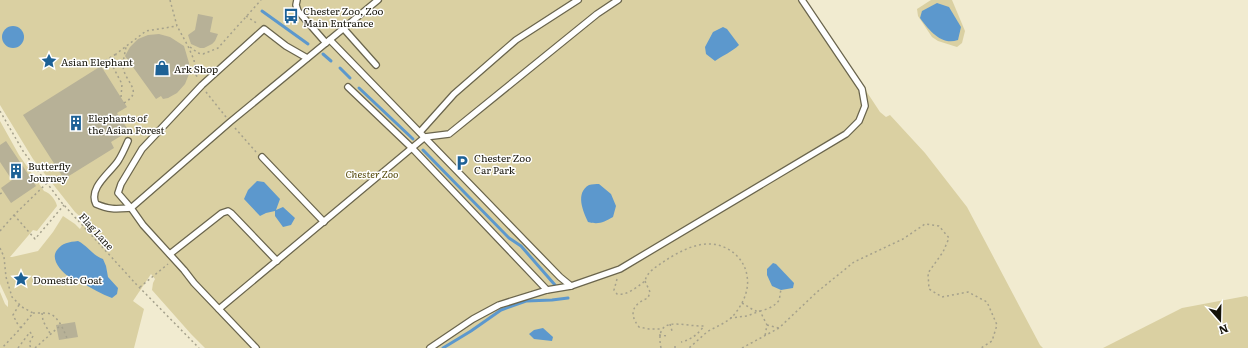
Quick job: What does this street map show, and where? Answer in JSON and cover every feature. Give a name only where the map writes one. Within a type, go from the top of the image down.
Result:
[{"type":"lane","points":[[297,0],[296,5],[298,11],[425,137],[570,286]]},
{"type":"lane","points":[[128,141],[118,162],[97,187],[94,195],[96,204],[109,209],[118,210],[132,208],[307,58],[378,0]]},
{"type":"lane","points":[[420,132],[454,94],[516,40],[578,0]]},
{"type":"lane","points":[[219,309],[413,149],[425,137],[449,134],[592,18],[618,0]]},
{"type":"lane","points":[[430,348],[473,319],[499,305],[547,290],[570,286],[620,269],[846,134],[859,121],[865,106],[862,89],[802,0]]},
{"type":"lane","points":[[344,28],[376,65]]},
{"type":"lane","points":[[256,348],[194,283],[143,225],[132,208],[118,193],[121,184],[142,149],[202,85],[264,29],[286,46],[307,58]]},
{"type":"lane","points":[[348,87],[413,149],[547,290]]},
{"type":"lane","points":[[262,157],[324,222]]},
{"type":"lane","points":[[172,257],[222,213],[228,211],[277,261]]},
{"type":"path","points":[[170,0],[177,26],[194,60],[196,75],[202,85]]},
{"type":"path","points":[[188,46],[198,53],[203,54],[218,48],[261,0]]},
{"type":"path","points":[[246,16],[264,29]]},
{"type":"path","points":[[101,63],[126,47],[146,31],[177,26]]},
{"type":"path","points":[[124,103],[132,98],[134,93],[123,66],[126,47]]},
{"type":"path","points":[[112,65],[115,61],[116,54]]},
{"type":"path","points":[[106,60],[112,65],[122,84],[121,98]]},
{"type":"path","name":"Flag Lane","points":[[0,111],[23,151],[64,205],[140,288],[199,348]]},
{"type":"path","points":[[0,231],[47,183]]},
{"type":"path","points":[[0,194],[4,192]]},
{"type":"path","points":[[14,215],[35,239],[64,205]]},
{"type":"path","points":[[742,348],[779,328],[817,292],[854,262],[903,239],[925,224],[939,226],[950,238],[928,273],[929,288],[942,296],[968,292],[988,302],[997,325],[992,341],[981,348]]},
{"type":"path","points":[[620,269],[614,290],[617,294],[622,295],[628,293],[645,281],[646,276],[658,265],[686,249],[698,245],[711,244],[729,249],[736,255],[745,269],[747,276],[747,286],[742,303],[730,318],[704,335],[689,348]]},
{"type":"path","points":[[0,248],[4,257],[8,288],[12,298],[19,305],[33,313],[48,313],[61,325],[67,338]]},
{"type":"path","points":[[140,288],[172,257]]},
{"type":"path","points":[[645,281],[650,292],[648,298],[638,303],[634,307],[634,318],[638,327],[663,328]]},
{"type":"path","points":[[730,318],[747,316],[774,305],[778,301],[781,290]]},
{"type":"path","points":[[742,303],[750,308],[760,311],[767,325],[765,336]]},
{"type":"path","points":[[19,305],[13,315],[17,324],[21,328]]},
{"type":"path","points":[[2,348],[33,313]]},
{"type":"path","points":[[42,313],[43,321],[51,335]]},
{"type":"path","points":[[661,348],[659,334],[663,328],[670,324],[677,323],[689,326],[704,326],[699,333],[688,341],[681,342]]},
{"type":"path","points":[[670,324],[672,332]]},
{"type":"path","points":[[34,348],[61,325]]},
{"type":"path","points":[[767,325],[779,328]]},
{"type":"path","points":[[18,348],[30,332],[34,336],[30,340],[29,345],[31,348]]},
{"type":"path","points":[[659,334],[667,336]]},
{"type":"green space","name":"Chester Zoo","points":[[0,0],[806,0],[880,112],[886,117],[890,115],[925,153],[967,207],[1040,345],[1043,348],[205,348],[152,290],[155,279],[151,274],[133,301],[144,309],[134,348],[0,348],[0,292],[5,304],[8,307],[8,301],[0,284],[0,121],[19,155],[44,191],[54,199],[57,206],[37,231],[33,230],[10,257],[38,251],[63,216],[80,229],[85,221],[75,212],[33,159],[0,105]]},
{"type":"green space","points":[[931,0],[952,0],[965,31],[962,43],[957,47],[938,41],[932,37],[918,16],[917,9]]},
{"type":"green space","points":[[1246,296],[1248,297],[1248,348],[1103,348],[1182,308]]},
{"type":"water","points":[[937,3],[949,7],[961,27],[958,40],[946,41],[941,39],[931,32],[920,18],[922,11]]},
{"type":"water","points":[[13,26],[21,29],[24,37],[21,45],[13,48],[5,45],[2,37],[5,29]]},
{"type":"water","points":[[723,27],[727,29],[739,45],[715,61],[706,54],[705,47],[713,32]]},
{"type":"water","points":[[257,181],[264,182],[280,199],[276,210],[283,207],[295,218],[291,225],[283,227],[275,216],[275,211],[260,216],[244,199],[248,190]]},
{"type":"water","points":[[599,184],[611,194],[616,206],[613,217],[601,222],[588,222],[581,202],[582,193],[589,185]]},
{"type":"water","points":[[78,241],[103,259],[108,277],[118,288],[117,294],[112,298],[70,277],[62,271],[57,264],[55,253],[57,250],[66,243]]},
{"type":"water","points":[[773,263],[776,264],[794,283],[793,288],[781,290],[772,286],[767,275],[767,269]]},
{"type":"water","points":[[543,328],[553,337],[552,341],[534,339],[529,334],[534,330]]},
{"type":"building","points":[[198,14],[213,17],[210,32],[218,34],[212,44],[204,48],[191,44],[188,35],[195,30]]},
{"type":"building","name":"Ark Shop","points":[[159,34],[170,37],[184,46],[189,63],[189,74],[185,84],[177,93],[163,99],[161,96],[156,99],[125,56],[130,47],[138,39],[148,35]]},
{"type":"building","name":"Elephants of the Asian Forest","points":[[101,66],[127,107],[117,113],[129,131],[111,142],[114,148],[64,179],[23,115]]},
{"type":"building","name":"Butterfly Journey","points":[[6,141],[36,186],[11,203],[1,188],[12,180],[0,162],[0,145]]},
{"type":"building","points":[[75,322],[78,337],[59,340],[56,325]]},
{"type":"waterway","points":[[262,11],[308,44]]},
{"type":"waterway","points":[[323,54],[331,61]]},
{"type":"waterway","points":[[340,68],[350,78]]},
{"type":"waterway","points":[[359,88],[413,139]]},
{"type":"waterway","points":[[423,150],[509,238],[521,246],[555,285]]},
{"type":"waterway","points":[[443,348],[501,310],[526,301],[568,298]]},
{"type":"place","name":"Chester Zoo, Zoo Main Entrance","points":[[291,16]]},
{"type":"place","name":"Asian Elephant","points":[[49,61]]},
{"type":"place","name":"Ark Shop","points":[[162,68]]},
{"type":"place","name":"Elephants of the Asian Forest","points":[[76,123]]},
{"type":"place","name":"Chester Zoo Car Park","points":[[462,163]]},
{"type":"place","name":"Butterfly Journey","points":[[16,171]]},
{"type":"place","name":"Domestic Goat","points":[[21,279]]}]
